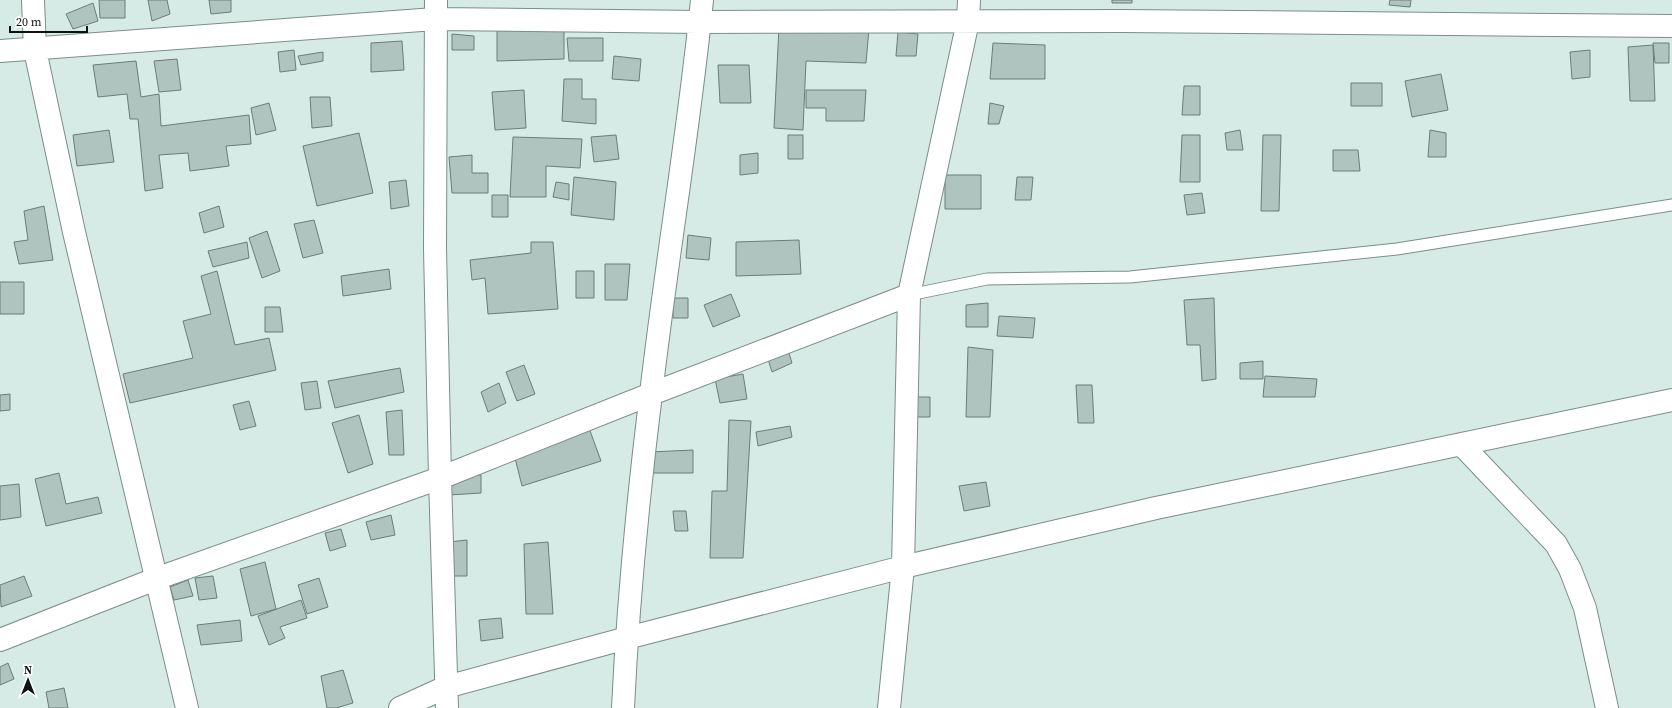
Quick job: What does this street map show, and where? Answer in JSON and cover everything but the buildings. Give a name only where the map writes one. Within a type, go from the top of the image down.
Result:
[{"type":"street","points":[[33,0],[35,50],[74,232],[158,578],[187,708]]},
{"type":"street","points":[[623,708],[627,638],[650,394],[702,0]]},
{"type":"street","points":[[435,10],[435,248],[447,698]]},
{"type":"street","points":[[0,51],[35,50],[435,10],[700,22],[968,10],[1121,20],[1672,26]]},
{"type":"street","points":[[889,708],[904,567],[909,295],[968,10]]},
{"type":"street","points":[[0,640],[158,578],[440,478],[650,394],[909,295]]},
{"type":"street","points":[[400,708],[447,698],[627,638],[904,567],[1156,508],[1672,400]]},
{"type":"street","points":[[1462,444],[1547,533],[1556,544],[1570,569],[1585,608],[1607,708]]},
{"type":"lane","points":[[909,295],[987,279],[1130,277],[1397,249],[1672,205]]}]
